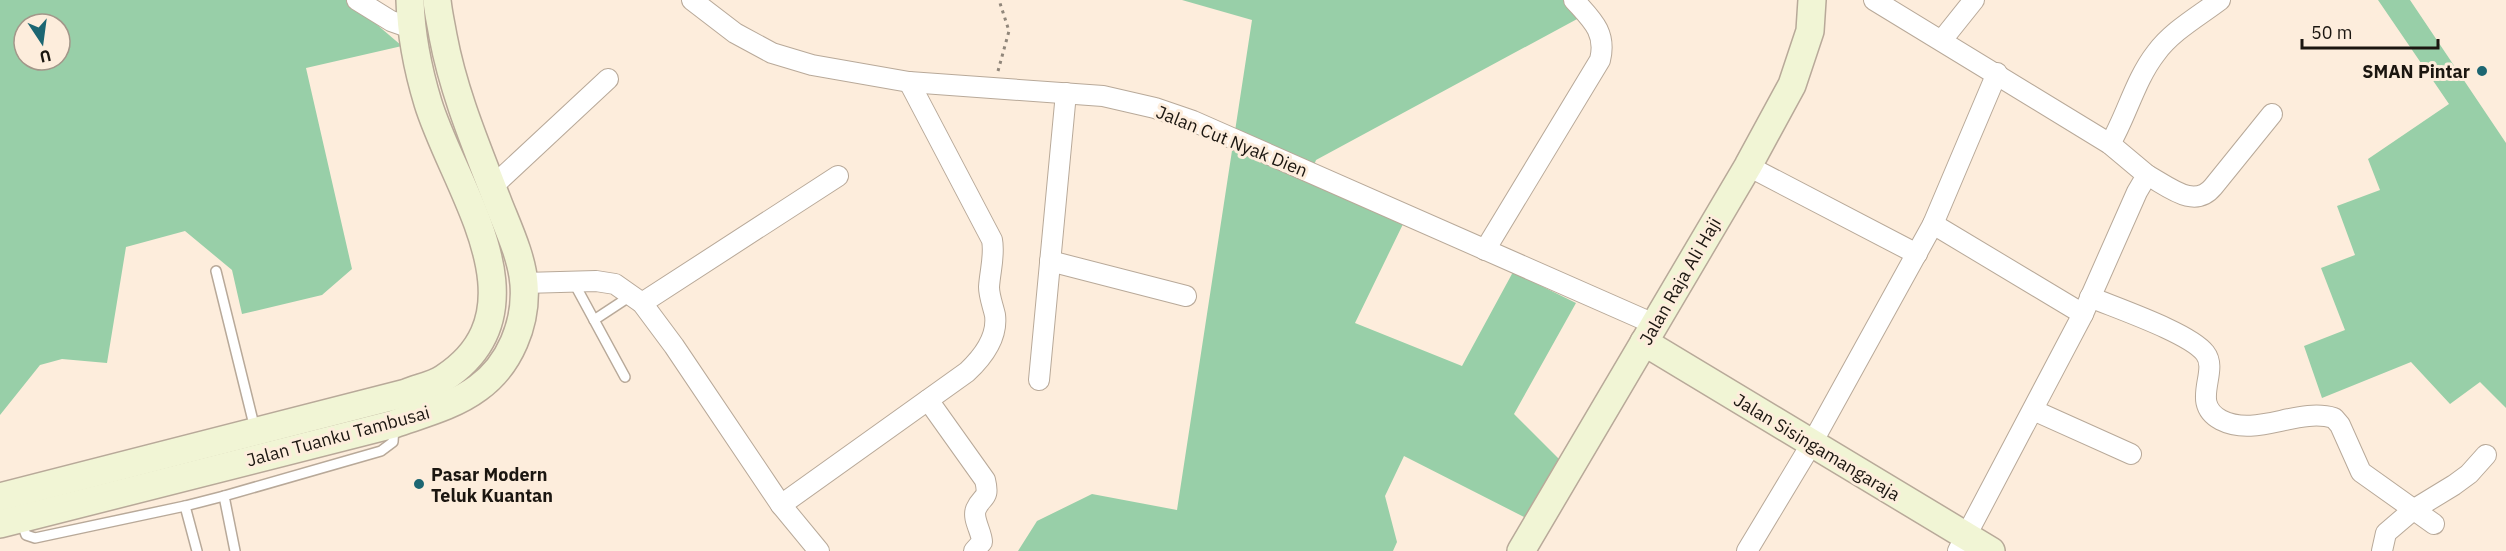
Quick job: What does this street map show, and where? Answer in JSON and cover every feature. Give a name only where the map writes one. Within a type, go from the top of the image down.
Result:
[{"type":"main road","name":"Jalan Tuanku Tambusai","points":[[5,522],[212,456],[255,432],[406,393],[444,379],[469,357],[486,334],[492,308],[494,280],[483,238],[429,104],[411,28],[410,0]]},
{"type":"main road","name":"Jalan Tuanku Tambusai","points":[[0,497],[394,424],[457,401],[487,381],[504,362],[515,342],[522,316],[524,283],[512,237],[449,68],[437,0]]},
{"type":"main road","name":"Jalan Raja Ali Haji","points":[[1521,551],[1748,166],[1792,85],[1810,31],[1812,0]]},
{"type":"main road","name":"Jalan Sisingamangaraja","points":[[1649,333],[1962,544],[1991,551]]},
{"type":"street","points":[[357,0],[391,21],[411,28]]},
{"type":"street","name":"Jalan Cut Nyak Dien","points":[[692,0],[735,33],[772,52],[812,65],[909,82],[993,90],[1103,96],[1155,108],[1193,121],[1485,250],[1649,333]]},
{"type":"street","points":[[1485,250],[1600,60],[1603,48],[1600,33],[1596,25],[1574,0]]},
{"type":"street","points":[[1874,0],[2110,144],[2147,175],[2189,197],[2202,197],[2213,187],[2272,114]]},
{"type":"street","points":[[1942,40],[1974,0]]},
{"type":"street","points":[[2110,144],[2123,122],[2139,81],[2156,53],[2164,43],[2220,0]]},
{"type":"street","points":[[1747,551],[1812,443],[1933,224],[1996,73]]},
{"type":"street","points":[[492,187],[608,79]]},
{"type":"street","points":[[781,505],[974,366],[980,360],[995,330],[995,316],[989,289],[994,247],[989,230],[909,82]]},
{"type":"street","points":[[1039,380],[1066,93]]},
{"type":"street","points":[[1748,166],[1917,254]]},
{"type":"street","points":[[1962,544],[2086,306],[2137,192],[2147,175]]},
{"type":"street","points":[[637,299],[838,176]]},
{"type":"street","points":[[1933,224],[2086,306],[2165,328],[2205,353],[2209,364],[2205,388],[2207,403],[2211,412],[2219,419],[2241,426],[2312,416],[2334,418],[2340,425],[2361,472],[2434,524]]},
{"type":"street","points":[[1050,261],[1186,296]]},
{"type":"street","points":[[524,283],[596,281],[615,284],[637,299],[674,346],[781,505],[819,551]]},
{"type":"street","points":[[928,400],[985,480],[988,491],[975,514],[982,542],[974,551]]},
{"type":"street","points":[[2033,410],[2132,454]]},
{"type":"street","points":[[2382,551],[2386,533],[2414,510],[2469,474],[2486,455]]},
{"type":"lane","points":[[216,271],[255,432]]},
{"type":"lane","points":[[574,283],[625,377]]},
{"type":"lane","points":[[594,320],[637,299]]},
{"type":"lane","points":[[5,522],[35,538],[185,506],[381,451],[393,442],[394,424]]},
{"type":"lane","points":[[224,496],[235,551]]},
{"type":"lane","points":[[185,506],[197,551]]},
{"type":"path","points":[[993,90],[1009,31],[999,0]]},
{"type":"green space","points":[[0,0],[348,0],[402,46],[306,68],[352,269],[322,295],[242,314],[232,270],[185,231],[126,247],[107,363],[62,359],[40,365],[0,415]]},
{"type":"green space","points":[[1182,0],[1566,0],[1579,18],[1316,160],[1309,178],[1404,222],[1355,323],[1462,366],[1513,272],[1576,303],[1514,414],[1561,461],[1528,519],[1404,456],[1385,496],[1397,542],[1393,551],[1018,551],[1037,521],[1092,494],[1177,510],[1252,20]]},
{"type":"green space","points":[[2378,0],[2410,0],[2506,143],[2506,408],[2480,382],[2450,404],[2411,362],[2322,398],[2304,346],[2345,330],[2321,268],[2355,255],[2337,206],[2380,190],[2368,159],[2449,104]]},
{"type":"place","name":"SMAN Pintar","points":[[2482,71]]},
{"type":"place","name":"Pasar Modern Teluk Kuantan","points":[[419,484]]}]
